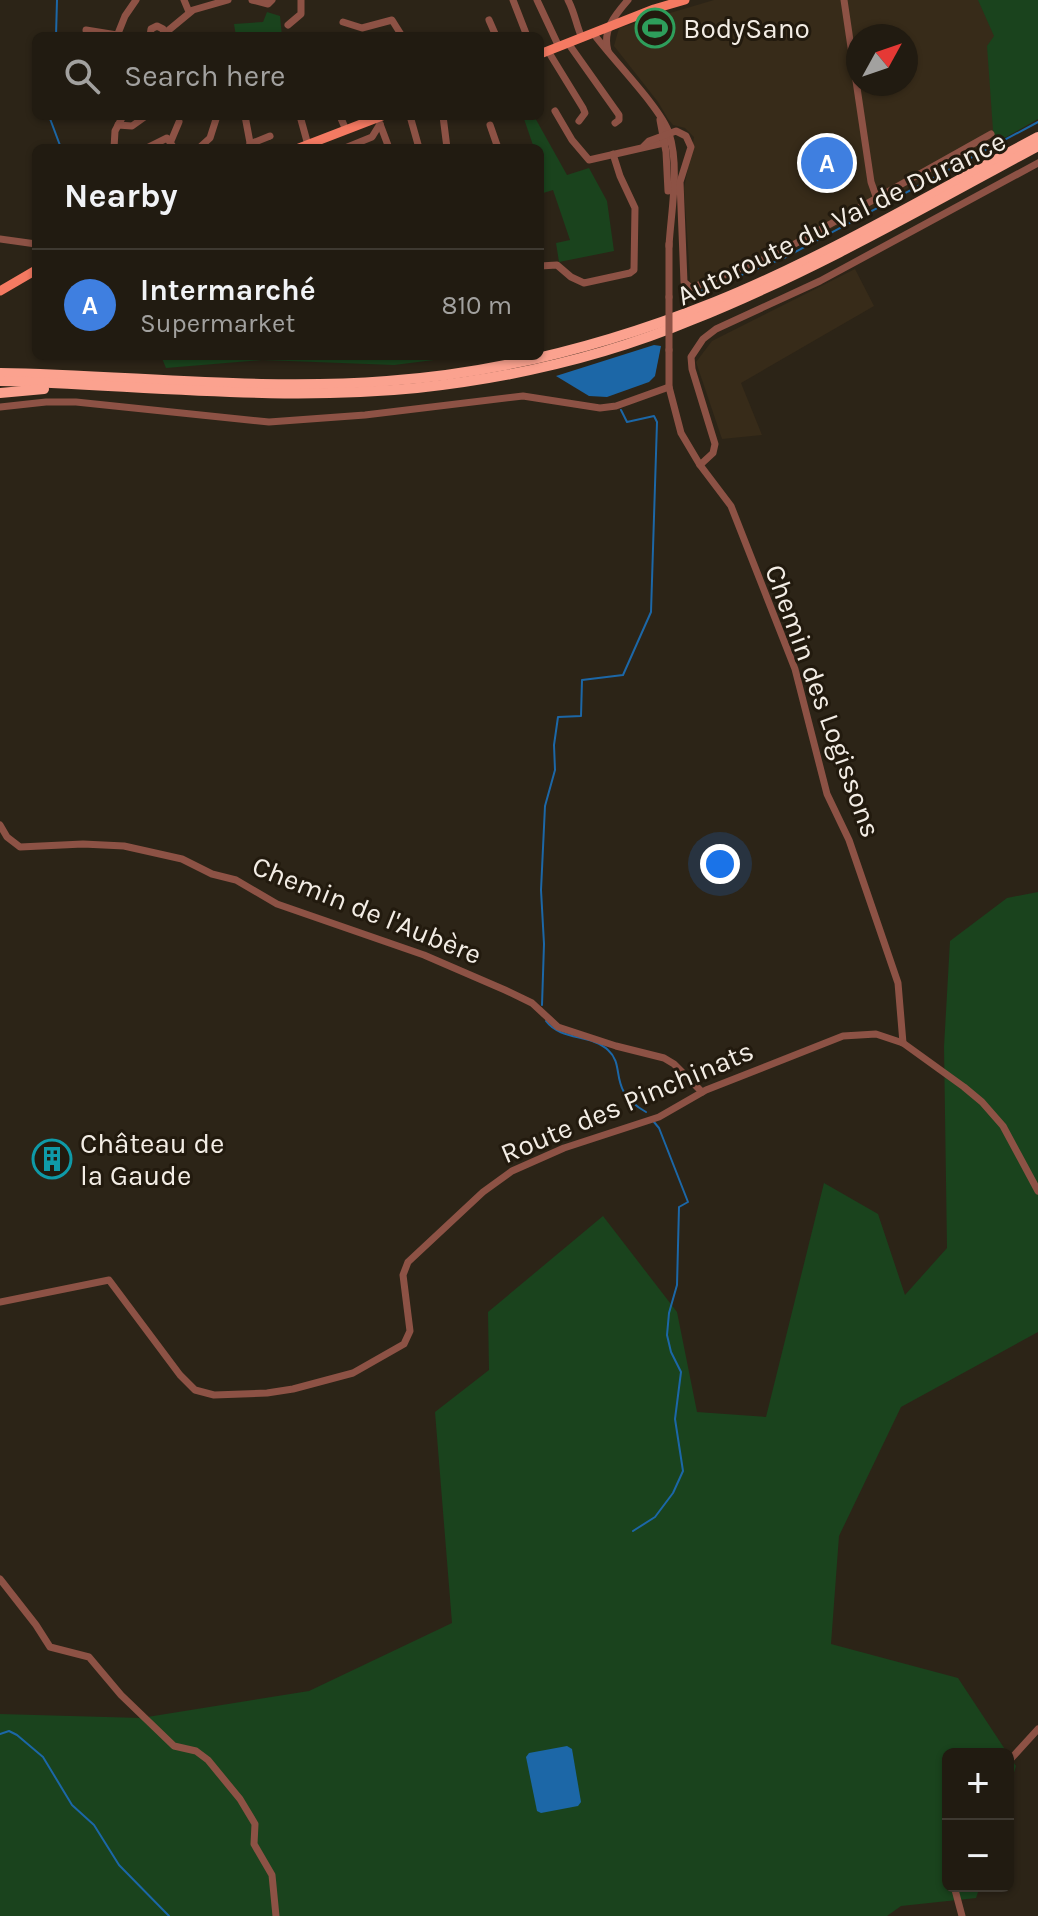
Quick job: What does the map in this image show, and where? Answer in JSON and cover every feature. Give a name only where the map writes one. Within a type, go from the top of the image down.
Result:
[{"type":"highway","name":"Autoroute du Val de Durance","points":[[544,356],[614,338],[717,301],[825,250],[1038,137]]},
{"type":"highway","name":"Autoroute du Val de Durance","points":[[0,381],[266,394],[369,391],[469,381],[519,372],[624,344],[691,321],[767,287],[1038,146]]},
{"type":"highway","name":"Autoroute du Val de Durance","points":[[3,372],[223,383],[316,384],[452,374],[529,360]]},
{"type":"highway","points":[[0,393],[51,389],[225,396],[266,394]]},
{"type":"main road","points":[[544,52],[685,0]]},
{"type":"main road","points":[[309,144],[374,120]]},
{"type":"main road","points":[[0,291],[32,272]]},
{"type":"street","points":[[118,32],[136,0]]},
{"type":"street","points":[[184,0],[189,12]]},
{"type":"street","points":[[169,32],[189,12],[228,0]]},
{"type":"street","points":[[252,0],[268,4],[272,0]]},
{"type":"street","points":[[288,25],[303,11],[301,0]]},
{"type":"street","points":[[513,0],[525,32]]},
{"type":"street","points":[[537,0],[563,45],[619,115],[615,123]]},
{"type":"street","points":[[568,0],[582,38]]},
{"type":"street","points":[[611,56],[606,42],[607,27],[620,5],[628,0]]},
{"type":"street","points":[[844,0],[871,182],[877,199]]},
{"type":"street","points":[[343,22],[362,28],[392,20],[400,32]]},
{"type":"street","points":[[489,20],[494,32]]},
{"type":"street","points":[[86,30],[98,32]]},
{"type":"street","points":[[593,33],[658,114],[667,138],[673,172],[669,246]]},
{"type":"street","points":[[544,52],[583,108],[585,113],[579,121]]},
{"type":"street","points":[[555,111],[586,159],[593,160],[644,146],[681,132],[688,139],[691,147],[680,182],[684,282],[688,288],[775,255],[991,134]]},
{"type":"street","points":[[113,144],[121,120]]},
{"type":"street","points":[[118,125],[132,126],[140,120]]},
{"type":"street","points":[[203,144],[210,138],[216,120]]},
{"type":"street","points":[[246,120],[251,144]]},
{"type":"street","points":[[301,120],[304,144]]},
{"type":"street","points":[[342,120],[346,130]]},
{"type":"street","points":[[355,144],[372,137],[378,120]]},
{"type":"street","points":[[380,120],[388,144]]},
{"type":"street","points":[[411,120],[418,144]]},
{"type":"street","points":[[444,120],[446,144]]},
{"type":"street","points":[[154,144],[164,138],[173,144],[179,122]]},
{"type":"street","points":[[490,125],[497,144]]},
{"type":"street","points":[[255,144],[270,136]]},
{"type":"street","points":[[667,138],[669,246]]},
{"type":"street","points":[[544,266],[557,265],[584,283],[634,270],[635,208],[613,154]]},
{"type":"street","points":[[700,465],[710,456],[715,444],[691,362],[694,351],[710,333],[820,281],[1038,163]]},
{"type":"street","points":[[0,239],[32,243]]},
{"type":"street","name":"Chemin des Logissons","points":[[669,246],[669,387],[681,433],[700,465],[731,506],[787,648],[827,794],[849,840],[898,983],[903,1043]]},
{"type":"street","points":[[0,407],[76,402],[269,422],[365,415],[523,396],[600,408],[616,406],[669,387]]},
{"type":"street","name":"Chemin de l'Aubère","points":[[0,825],[7,837],[20,847],[74,844],[124,846],[182,859],[212,874],[236,880],[277,904],[424,955],[505,990],[532,1003],[550,1021],[566,1030],[664,1058],[702,1092]]},
{"type":"street","name":"Route des Pinchinats","points":[[0,1302],[109,1280],[180,1375],[195,1390],[205,1394],[267,1393],[353,1373],[393,1352],[408,1338],[403,1275],[408,1262],[483,1192],[512,1171],[543,1156],[659,1117],[702,1092],[843,1036],[876,1034],[903,1043],[964,1087],[996,1117],[1038,1191]]},
{"type":"street","points":[[0,1579],[50,1647],[89,1657],[121,1695],[174,1746],[201,1753],[240,1799],[255,1824],[255,1848],[272,1875],[276,1916]]},
{"type":"street","points":[[1014,1755],[1038,1729]]},
{"type":"street","points":[[956,1892],[962,1916]]},
{"type":"shaded area","points":[[714,0],[1038,0],[1002,136],[761,265],[691,293],[684,188],[694,137],[685,128],[673,125],[614,46],[619,28]]},
{"type":"shaded area","points":[[855,269],[874,306],[741,383],[762,435],[722,439],[696,362],[712,341]]},
{"type":"green space","points":[[978,0],[1038,0],[1038,119],[994,144],[987,46],[994,36]]},
{"type":"green space","points":[[267,12],[280,16],[282,32],[235,32],[234,24],[263,22]]},
{"type":"green space","points":[[524,120],[536,120],[567,175],[589,168],[607,201],[614,251],[559,262],[556,243],[570,240],[553,190],[544,193],[544,144],[533,144]]},
{"type":"green space","points":[[163,360],[262,360],[166,368]]},
{"type":"green space","points":[[262,360],[434,360],[394,365]]},
{"type":"green space","points":[[1038,892],[1038,1332],[901,1407],[839,1536],[831,1644],[958,1678],[1004,1748],[942,1748],[942,1892],[978,1892],[976,1898],[901,1906],[887,1916],[0,1916],[0,1714],[141,1718],[309,1691],[452,1623],[435,1412],[489,1370],[488,1312],[603,1216],[677,1312],[697,1412],[766,1417],[824,1183],[878,1214],[905,1295],[947,1248],[944,1047],[950,941],[1007,898]]},
{"type":"water","points":[[654,345],[661,346],[655,376],[649,382],[607,397],[589,396],[556,376]]},
{"type":"water","points":[[567,1746],[572,1749],[581,1802],[578,1806],[541,1813],[537,1811],[526,1757],[529,1753]]},
{"type":"waterway","points":[[56,32],[57,0]]},
{"type":"waterway","points":[[50,120],[60,144]]},
{"type":"waterway","points":[[681,299],[784,258],[1038,122]]},
{"type":"waterway","points":[[542,1005],[544,944],[541,890],[545,806],[555,770],[554,745],[558,717],[581,716],[582,680],[623,675],[651,612],[657,422],[654,416],[627,422],[621,410]]},
{"type":"waterway","points":[[546,1021],[560,1032],[608,1050],[616,1064],[621,1087],[646,1112]]},
{"type":"waterway","points":[[633,1531],[655,1517],[673,1493],[683,1471],[675,1419],[681,1372],[667,1335],[677,1285],[679,1207],[688,1202],[654,1122]]},
{"type":"waterway","points":[[0,1734],[9,1731],[17,1735],[43,1757],[72,1805],[94,1825],[119,1865],[169,1916]]},
{"type":"place","name":"BodySano","points":[[655,28]]},
{"type":"place","name":"Intermarché","points":[[827,163]]},
{"type":"place","name":"Château de la Gaude","points":[[52,1159]]}]
